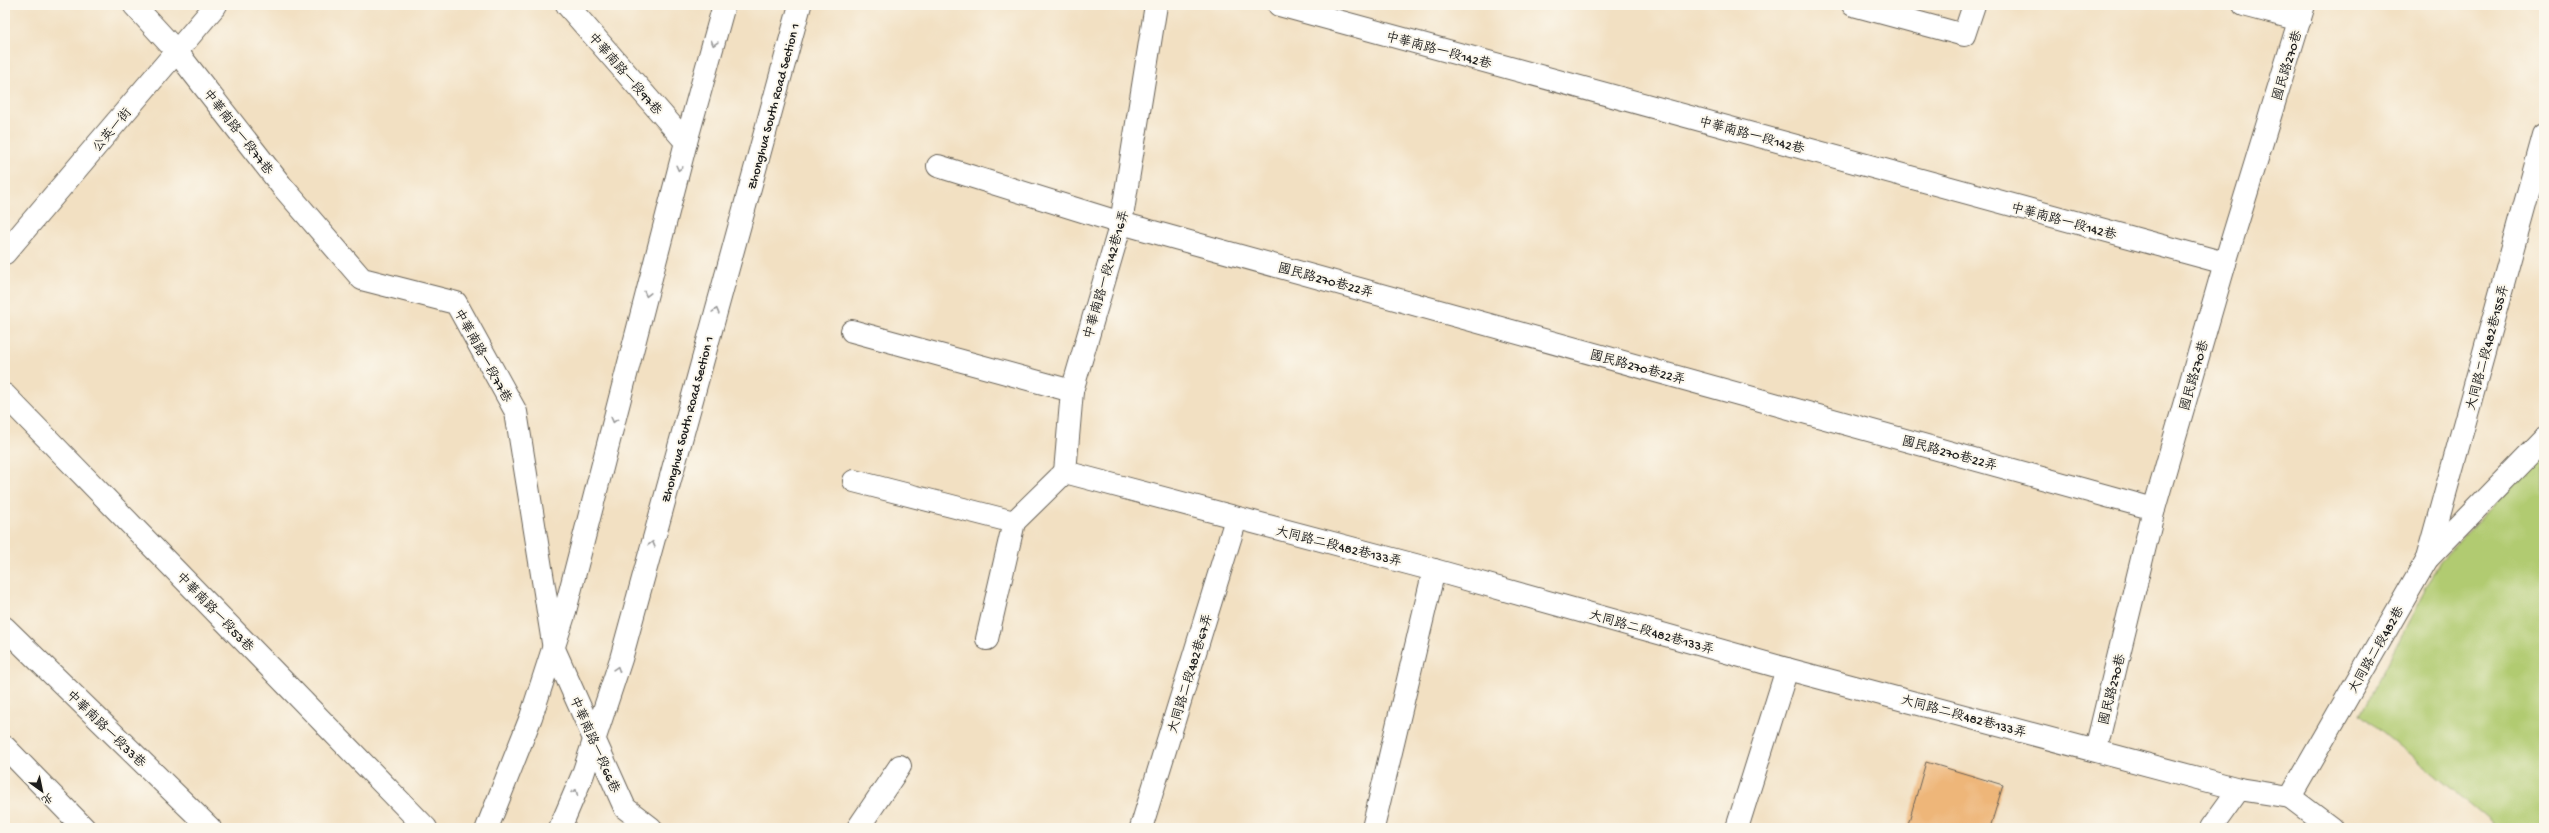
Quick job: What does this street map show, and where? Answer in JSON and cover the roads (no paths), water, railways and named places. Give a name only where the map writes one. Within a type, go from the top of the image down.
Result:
[{"type":"street","name":"中華南路一段77巷","points":[[134,5],[177,52],[281,185],[362,279],[456,303],[516,412],[554,649]]},
{"type":"street","name":"公英一街","points":[[5,253],[216,5]]},
{"type":"street","name":"中華南路一段97巷","points":[[567,5],[686,142]]},
{"type":"street","points":[[487,828],[531,717],[554,649],[686,142],[724,5]]},
{"type":"street","name":"Zhonghua South Road Section 1","points":[[560,828],[594,740],[621,659],[800,5]]},
{"type":"street","name":"中華南路一段142巷16弄","points":[[1065,472],[1072,390],[1121,223],[1156,5]]},
{"type":"street","name":"中華南路一段142巷","points":[[1279,5],[2225,264]]},
{"type":"street","points":[[1853,5],[1964,35],[1974,5]]},
{"type":"street","points":[[2244,5],[2302,12]]},
{"type":"street","name":"國民路270巷","points":[[2096,749],[2154,508],[2225,264],[2302,12]]},
{"type":"street","name":"大同路二段482巷155弄","points":[[2428,559],[2544,135]]},
{"type":"street","name":"國民路270巷22弄","points":[[938,166],[1121,223],[2154,508]]},
{"type":"street","points":[[852,331],[1072,390]]},
{"type":"street","name":"中華南路一段53巷","points":[[5,395],[426,828]]},
{"type":"street","name":"大同路二段482巷","points":[[2290,797],[2428,559],[2544,439]]},
{"type":"street","points":[[987,639],[1014,522],[1065,472]]},
{"type":"street","name":"大同路二段482巷133弄","points":[[1065,472],[1236,519],[1434,570],[1787,669],[2096,749],[2239,789]]},
{"type":"street","points":[[854,482],[1014,522]]},
{"type":"street","name":"大同路二段482巷67弄","points":[[1141,828],[1236,519]]},
{"type":"street","points":[[1373,828],[1434,570]]},
{"type":"street","name":"中華南路一段33巷","points":[[5,628],[210,828]]},
{"type":"street","name":"中華南路一段66巷","points":[[554,649],[625,808],[651,828]]},
{"type":"street","points":[[1737,828],[1787,669]]},
{"type":"street","points":[[5,747],[84,828]]},
{"type":"street","points":[[858,828],[900,766]]},
{"type":"street","points":[[2211,828],[2239,789],[2290,797],[2332,828]]}]
